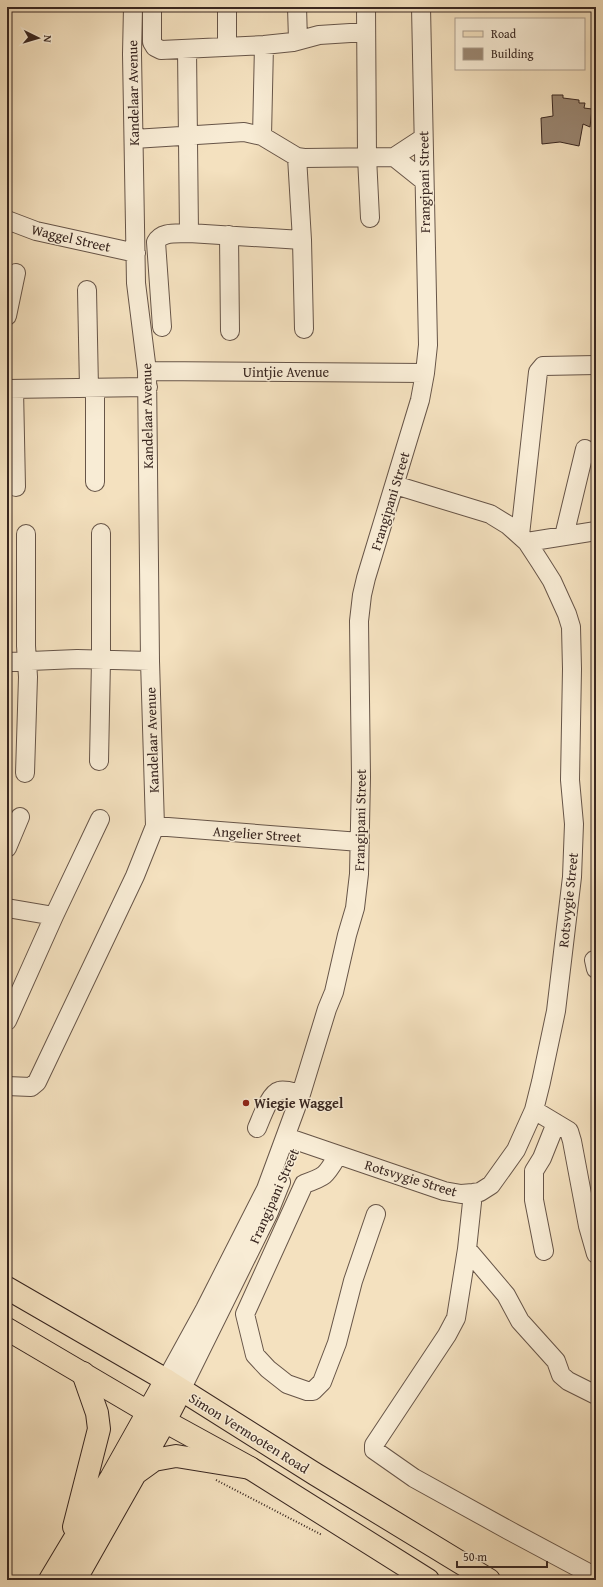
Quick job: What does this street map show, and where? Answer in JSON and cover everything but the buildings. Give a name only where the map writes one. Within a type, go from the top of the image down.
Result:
[{"type":"main road","name":"Simon Vermooten Road","points":[[7,1288],[173,1385],[301,1466],[489,1580]]},
{"type":"main road","points":[[7,1329],[157,1417],[250,1468],[428,1580]]},
{"type":"main road","points":[[70,1546],[99,1429],[97,1413],[83,1373]]},
{"type":"main road","points":[[75,1580],[136,1474],[157,1417],[173,1385]]},
{"type":"main road","points":[[50,1580],[112,1478],[157,1417]]},
{"type":"main road","points":[[136,1474],[154,1460],[176,1456],[250,1468]]},
{"type":"street","name":"Kandelaar Avenue","points":[[133,7],[132,54],[136,283],[148,379],[147,489],[155,826]]},
{"type":"street","points":[[152,7],[152,42],[155,47],[161,50],[264,45],[319,35],[366,32]]},
{"type":"street","points":[[227,7],[227,47]]},
{"type":"street","points":[[298,7],[298,40]]},
{"type":"street","points":[[366,7],[367,157],[370,218]]},
{"type":"street","name":"Frangipani Street","points":[[292,1139],[301,1094],[327,1009],[334,992],[356,902],[359,874],[361,777],[359,621],[366,578],[420,400],[425,373],[428,345],[421,7]]},
{"type":"street","points":[[262,136],[264,45]]},
{"type":"street","points":[[187,48],[189,233]]},
{"type":"street","points":[[134,139],[244,132],[262,136],[297,157],[394,157],[423,138]]},
{"type":"street","points":[[297,157],[302,240],[304,329]]},
{"type":"street","points":[[394,157],[424,181]]},
{"type":"street","name":"Waggel Street","points":[[7,221],[36,231],[136,253]]},
{"type":"street","points":[[162,327],[156,242],[159,236],[163,234],[189,233],[302,240]]},
{"type":"street","points":[[229,235],[230,331]]},
{"type":"street","points":[[7,316],[16,273]]},
{"type":"street","points":[[87,290],[95,482]]},
{"type":"street","points":[[596,365],[543,366],[538,372],[523,539],[564,536],[596,531]]},
{"type":"street","name":"Uintjie Avenue","points":[[10,389],[92,388],[148,379],[425,373]]},
{"type":"street","points":[[10,389],[16,487]]},
{"type":"street","points":[[564,536],[585,449]]},
{"type":"street","name":"Rotsvygie Street","points":[[292,1139],[444,1191],[461,1194],[473,1194],[480,1192],[491,1184],[516,1150],[534,1110],[556,1011],[572,878],[574,824],[570,780],[572,669],[571,627],[567,614],[552,582],[523,539],[508,525],[490,514],[395,485]]},
{"type":"street","points":[[25,773],[28,677],[25,591],[26,534]]},
{"type":"street","points":[[99,761],[102,534]]},
{"type":"street","points":[[7,662],[77,659],[150,661]]},
{"type":"street","points":[[7,848],[20,817]]},
{"type":"street","points":[[7,1021],[54,916],[100,819]]},
{"type":"street","points":[[7,1086],[31,1087],[37,1082],[135,876],[155,826]]},
{"type":"street","name":"Angelier Street","points":[[155,826],[360,842]]},
{"type":"street","points":[[7,908],[54,916]]},
{"type":"street","name":"Frangipani Street","points":[[173,1385],[269,1212],[292,1139],[320,1075],[333,1019],[334,992]]},
{"type":"street","points":[[257,1128],[271,1098],[275,1093],[281,1090],[301,1094]]},
{"type":"street","points":[[534,1110],[568,1131],[572,1141],[588,1226],[596,1254]]},
{"type":"street","points":[[544,1251],[534,1200],[534,1170],[542,1158],[556,1123]]},
{"type":"street","points":[[338,1155],[327,1174],[304,1184],[245,1314],[255,1355],[287,1384],[307,1391],[313,1391],[322,1382],[337,1343],[353,1281],[376,1214]]},
{"type":"street","points":[[473,1194],[468,1249],[456,1318],[374,1445],[374,1450],[414,1478],[596,1577]]},
{"type":"street","points":[[468,1249],[506,1295],[520,1321],[556,1361],[561,1375],[568,1381],[596,1395]]},
{"type":"path","points":[[214,1479],[328,1538]]},
{"type":"place","name":"Wiegie Waggel","points":[[246,1103]]}]
